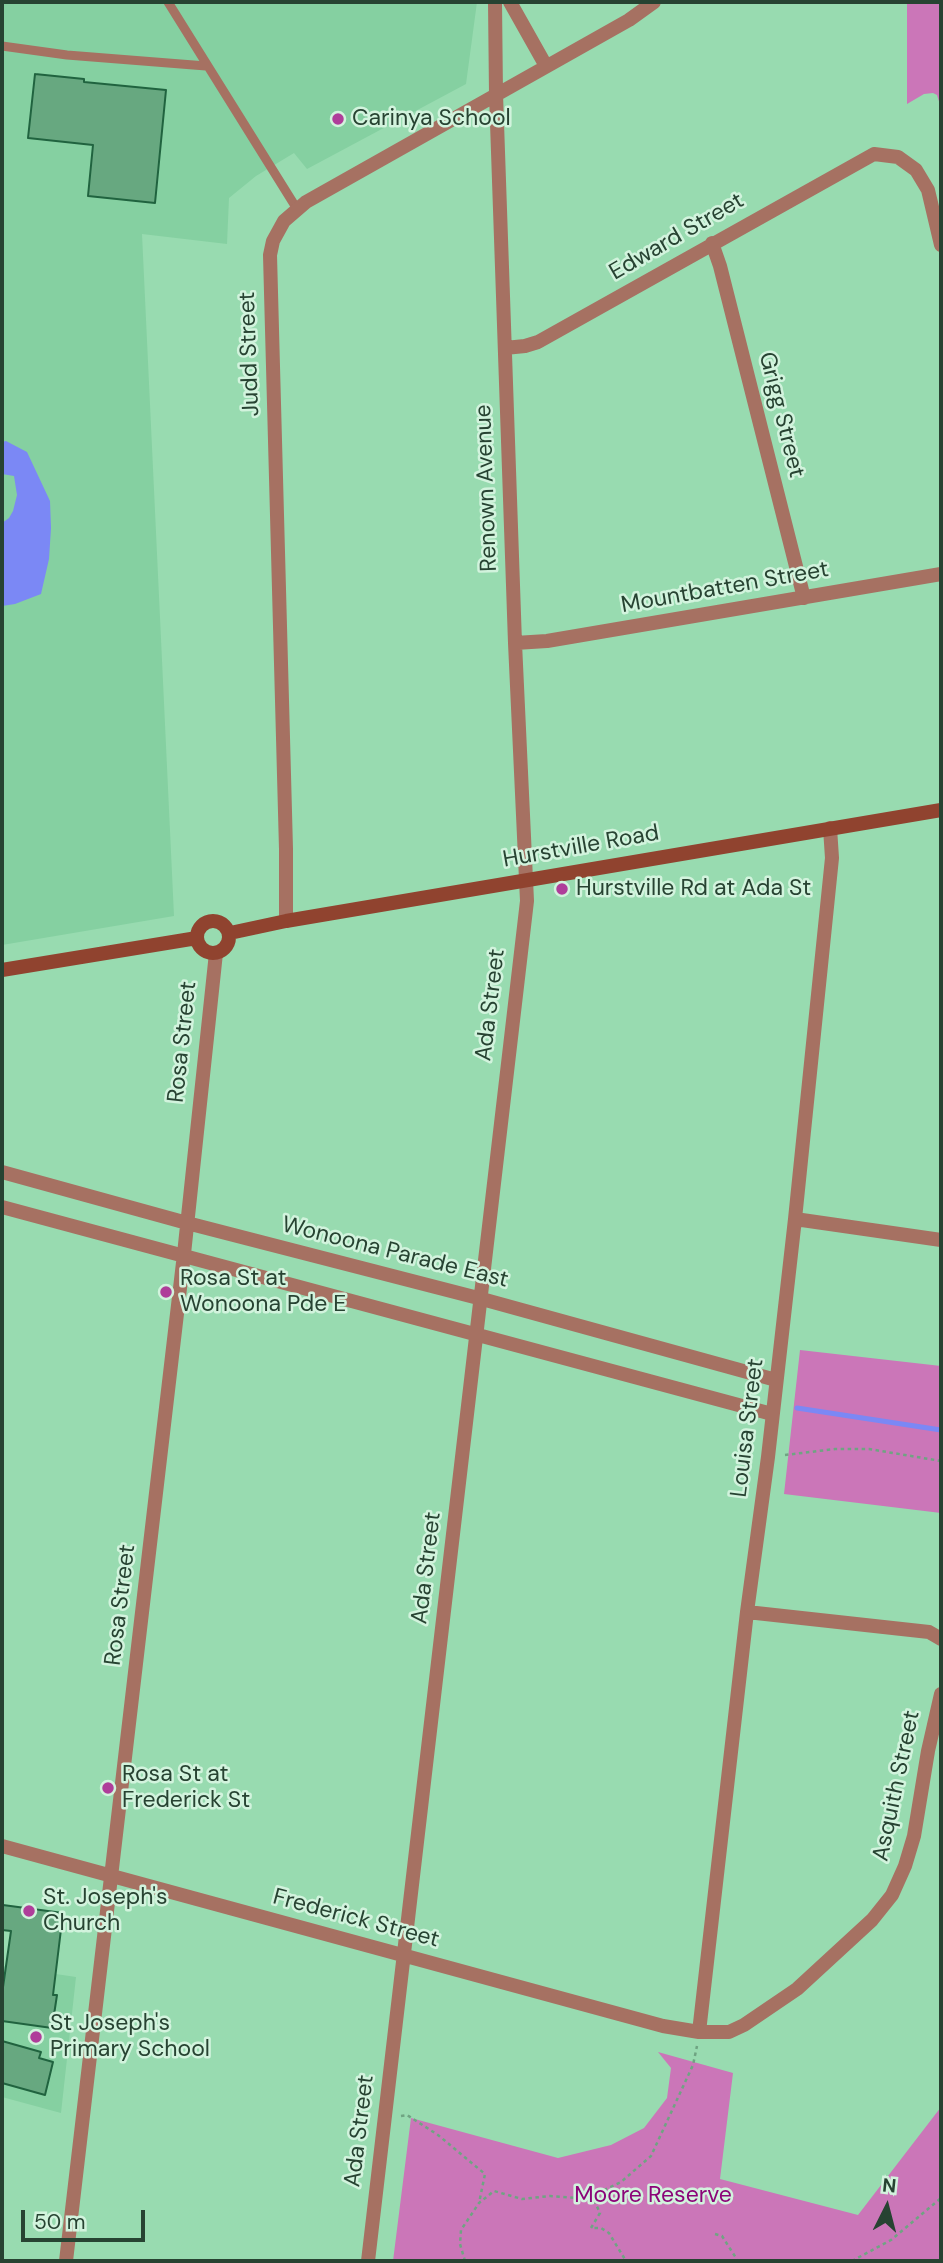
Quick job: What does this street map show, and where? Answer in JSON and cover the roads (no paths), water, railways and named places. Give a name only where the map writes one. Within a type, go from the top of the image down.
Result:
[{"type":"main road","name":"Hurstville Road","points":[[230,933],[286,920],[941,810]]},
{"type":"main road","points":[[214,920],[224,924],[230,933],[229,944],[216,953],[205,951],[197,938],[199,928],[214,920]]},
{"type":"main road","points":[[2,970],[197,938]]},
{"type":"street","name":"Renown Avenue","points":[[495,2],[524,880]]},
{"type":"street","points":[[510,2],[546,66]]},
{"type":"street","name":"Judd Street","points":[[286,920],[270,255],[273,241],[279,228],[298,209],[318,195],[629,20],[654,2]]},
{"type":"street","name":"Edward Street","points":[[505,348],[537,342],[868,156],[890,155],[916,170],[928,190],[941,245]]},
{"type":"street","name":"Grigg Street","points":[[712,243],[720,265],[804,598]]},
{"type":"street","name":"Mountbatten Street","points":[[515,643],[547,641],[941,574]]},
{"type":"street","name":"Louisa Street","points":[[699,2032],[796,1219],[832,858],[831,828]]},
{"type":"street","name":"Ada Street","points":[[368,2261],[478,1335],[500,1119],[527,901],[524,880]]},
{"type":"street","name":"Rosa Street","points":[[66,2261],[113,1876],[216,953]]},
{"type":"street","name":"Wonoona Parade East","points":[[2,1172],[187,1223],[482,1298],[776,1380]]},
{"type":"street","points":[[2,1207],[772,1414]]},
{"type":"street","points":[[796,1219],[941,1240]]},
{"type":"street","points":[[747,1612],[929,1632],[941,1639]]},
{"type":"street","name":"Asquith Street","points":[[699,2032],[729,2032],[737,2029],[797,1989],[872,1920],[892,1895],[912,1843],[941,1694]]},
{"type":"street","name":"Frederick Street","points":[[2,1846],[663,2026],[699,2032]]},
{"type":"lane","points":[[168,2],[298,209]]},
{"type":"lane","points":[[2,47],[206,66]]},
{"type":"water","points":[[6,441],[27,452],[50,501],[51,528],[49,559],[41,594],[2,606],[2,523],[13,511],[17,495],[14,476],[2,474],[2,442]]},
{"type":"waterway","points":[[797,1408],[941,1430]]},
{"type":"place","name":"Carinya School","points":[[338,119]]},
{"type":"place","name":"Hurstville Rd at Ada St","points":[[562,889]]},
{"type":"place","name":"Rosa St at Wonoona Pde E","points":[[166,1292]]},
{"type":"place","name":"Rosa St at Frederick St","points":[[108,1788]]},
{"type":"place","name":"St. Joseph's Church","points":[[29,1911]]},
{"type":"place","name":"St Joseph's Primary School","points":[[36,2037]]},
{"type":"park label","name":"Moore Reserve","points":[[653,2196]]}]
